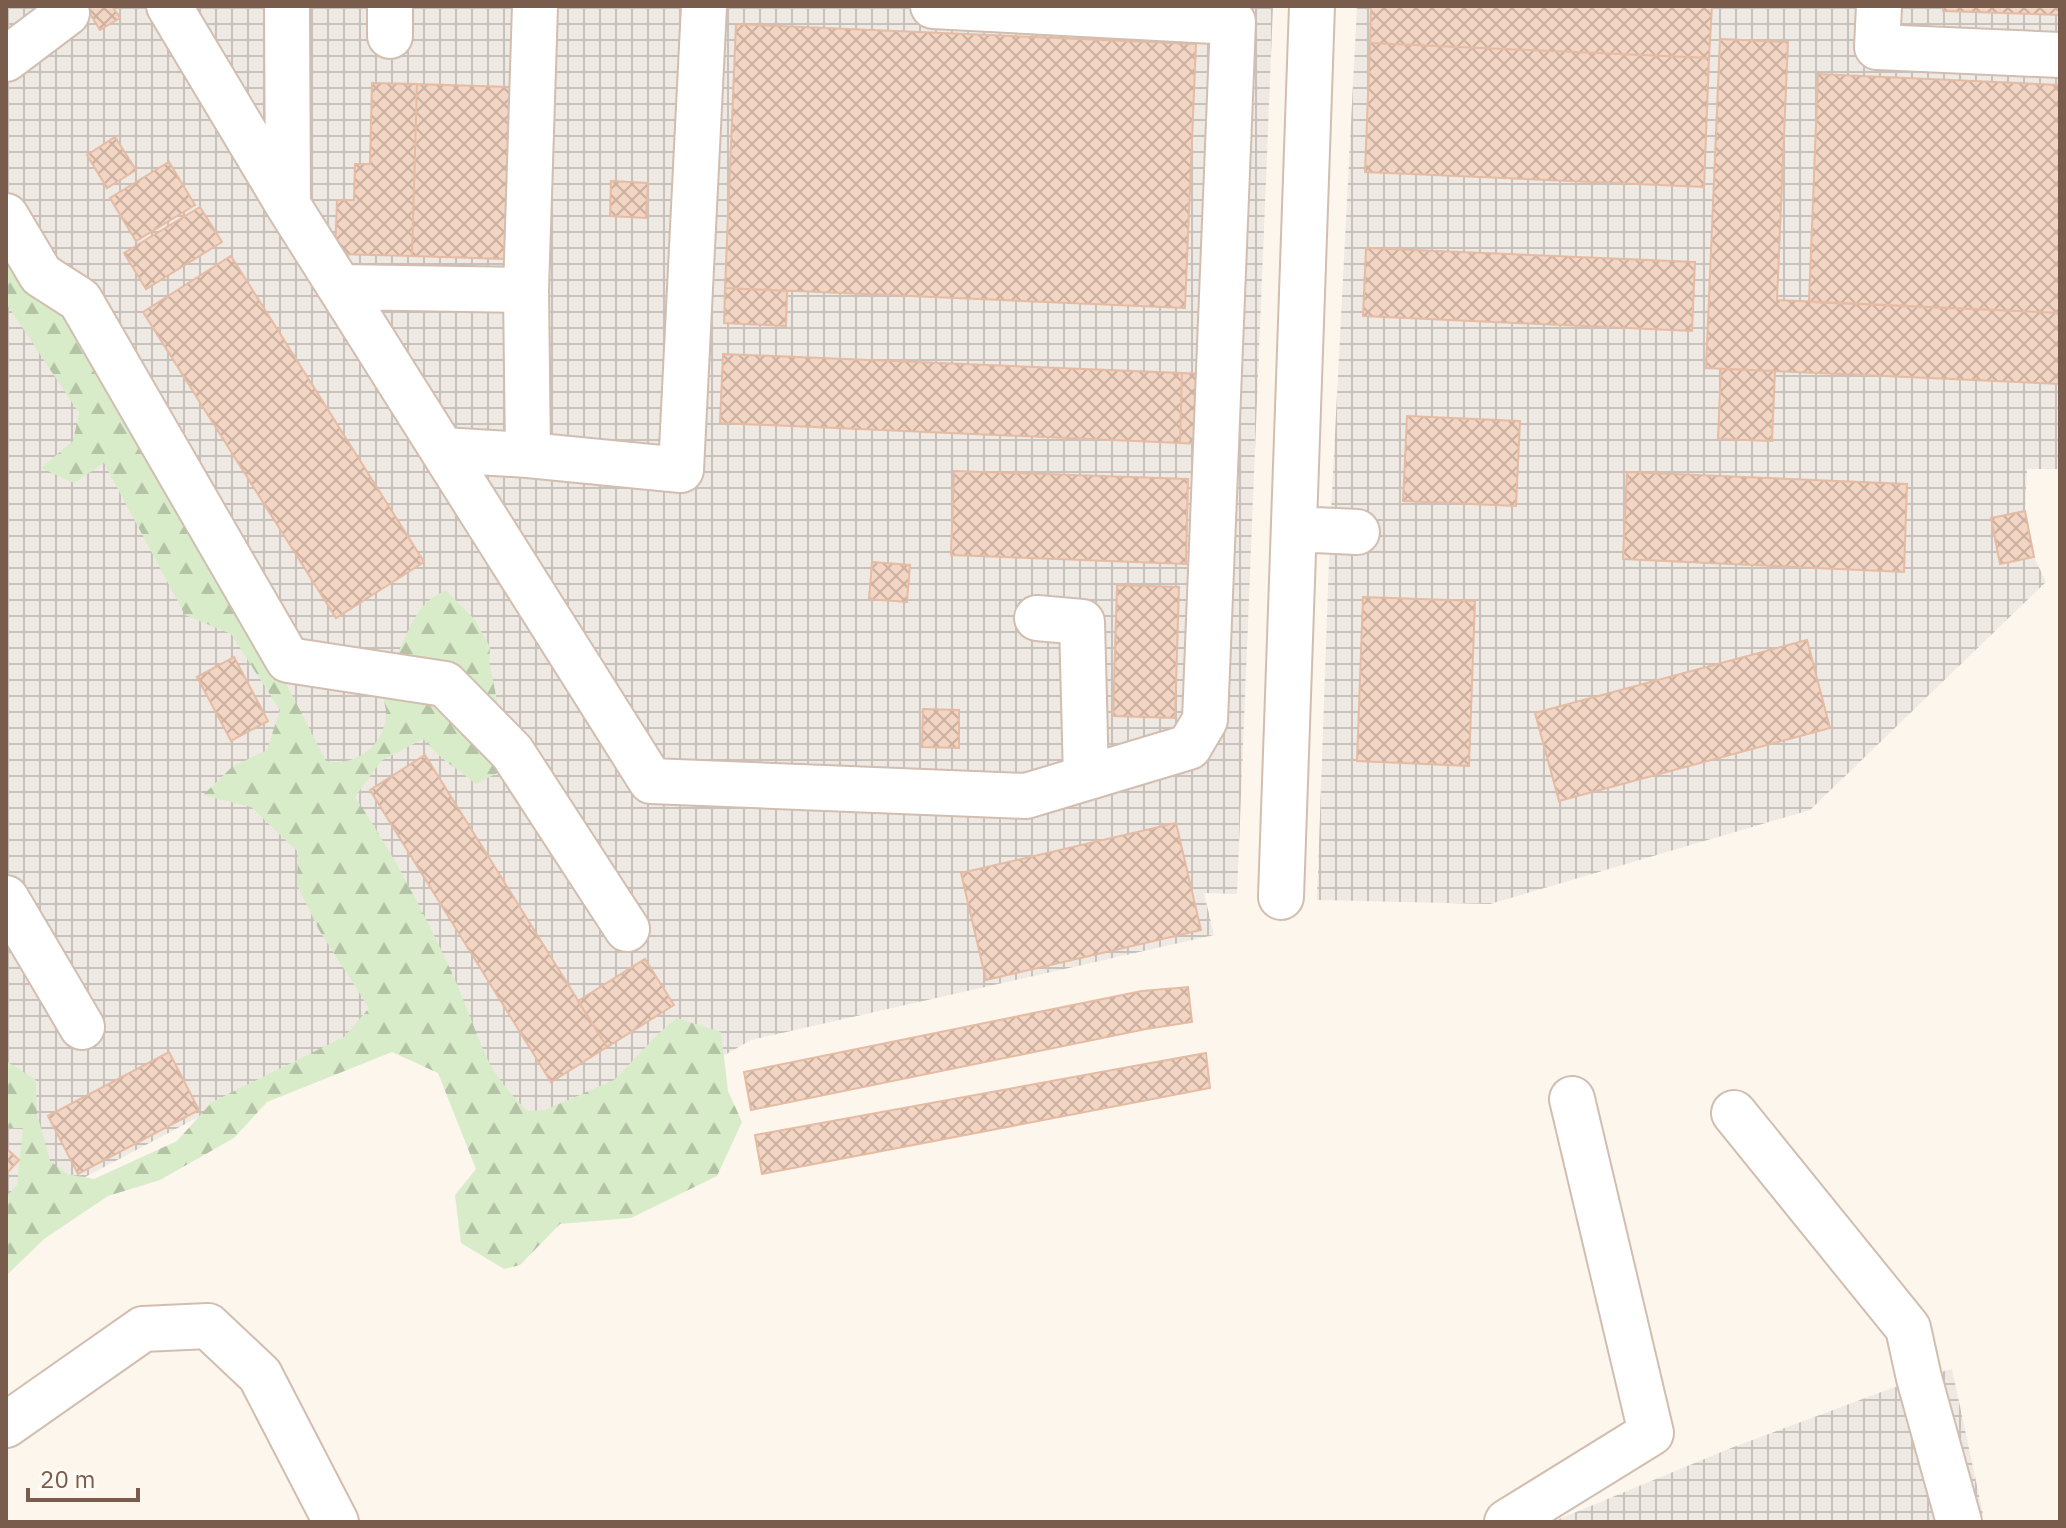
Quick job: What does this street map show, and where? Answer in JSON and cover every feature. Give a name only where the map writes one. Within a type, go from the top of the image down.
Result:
[{"type":"lane","points":[[169,6],[288,205],[651,781],[1026,796],[1189,747],[1205,720],[1233,22],[933,6]]},
{"type":"lane","points":[[287,6],[288,205]]},
{"type":"lane","points":[[528,455],[526,290],[535,6]]},
{"type":"lane","points":[[443,450],[681,470],[704,6]]},
{"type":"lane","points":[[1281,897],[1312,6]]},
{"type":"lane","points":[[1879,6],[1877,47],[2060,55]]},
{"type":"lane","points":[[6,59],[67,13]]},
{"type":"lane","points":[[6,216],[41,275],[80,300],[288,660],[445,684],[512,752],[627,929]]},
{"type":"lane","points":[[341,287],[526,290]]},
{"type":"lane","points":[[1294,529],[1357,532]]},
{"type":"lane","points":[[1037,618],[1082,622],[1086,778]]},
{"type":"lane","points":[[6,898],[82,1027]]},
{"type":"lane","points":[[1507,1522],[1651,1433],[1572,1099]]},
{"type":"lane","points":[[1734,1113],[1908,1328],[1959,1522]]},
{"type":"lane","points":[[6,1425],[143,1329],[208,1326],[260,1375],[336,1522]]},
{"type":"shaded area","points":[[6,6],[1273,6],[1237,894],[1204,893],[1214,935],[751,1040],[528,1167],[445,1022],[272,1078],[6,1219]]},
{"type":"shaded area","points":[[1357,6],[2060,6],[2060,469],[2027,469],[2025,511],[2034,557],[2046,582],[1810,810],[1490,904],[1317,900],[1330,531]]},
{"type":"shaded area","points":[[1952,1369],[1983,1514],[1976,1522],[1552,1522],[1731,1448],[1919,1378]]},
{"type":"green space","points":[[6,260],[67,306],[285,681],[326,761],[348,761],[357,757],[380,737],[386,716],[384,695],[389,676],[410,628],[427,602],[446,590],[475,620],[490,647],[489,661],[507,768],[476,784],[423,739],[381,761],[355,797],[430,927],[491,1065],[527,1111],[545,1110],[614,1080],[677,1018],[721,1032],[728,1091],[742,1122],[717,1176],[631,1218],[560,1224],[520,1265],[504,1269],[461,1243],[455,1195],[476,1169],[438,1073],[392,1052],[267,1102],[234,1138],[160,1180],[108,1196],[44,1239],[6,1276],[6,1197],[17,1185],[23,1128],[6,1128],[6,1061],[36,1080],[37,1114],[50,1161],[67,1174],[94,1179],[177,1141],[212,1102],[344,1037],[369,1008],[319,930],[297,885],[298,852],[251,807],[203,795],[232,767],[267,750],[280,710],[231,634],[185,615],[104,463],[74,483],[41,468],[73,441],[79,413],[6,303]]},
{"type":"building","points":[[85,6],[112,6],[120,18],[100,30]]},
{"type":"building","points":[[1371,6],[1712,6],[1709,58],[1370,43]]},
{"type":"building","points":[[1943,6],[2060,6],[2060,15],[1943,11]]},
{"type":"building","points":[[1033,17],[1134,22],[1133,41],[1032,37]]},
{"type":"building","points":[[736,24],[1196,44],[1185,308],[725,288]]},
{"type":"building","points":[[1720,39],[1788,42],[1777,300],[2060,313],[2060,384],[1706,368]]},
{"type":"building","points":[[1370,43],[1709,58],[1704,187],[1365,172]]},
{"type":"building","points":[[1818,74],[2060,85],[2060,313],[1809,302]]},
{"type":"building","points":[[372,83],[417,84],[412,256],[335,254],[337,200],[354,200],[355,164],[370,164]]},
{"type":"building","points":[[417,84],[510,87],[505,259],[412,256]]},
{"type":"building","points":[[115,137],[136,170],[107,188],[87,155]]},
{"type":"building","points":[[169,162],[195,205],[136,241],[110,198]]},
{"type":"building","points":[[611,181],[648,183],[646,218],[610,216]]},
{"type":"building","points":[[200,207],[222,242],[146,289],[124,253]]},
{"type":"building","points":[[1366,248],[1695,262],[1692,331],[1363,316]]},
{"type":"building","points":[[231,256],[424,562],[336,618],[143,312]]},
{"type":"building","points":[[725,288],[787,291],[786,326],[724,323]]},
{"type":"building","points":[[723,354],[1182,373],[1180,443],[720,423]]},
{"type":"building","points":[[1721,369],[1775,371],[1772,441],[1718,439]]},
{"type":"building","points":[[1182,373],[1209,374],[1206,444],[1180,443]]},
{"type":"building","points":[[1407,416],[1520,421],[1516,506],[1403,501]]},
{"type":"building","points":[[954,471],[1188,479],[1186,564],[951,555]]},
{"type":"building","points":[[1627,472],[1907,484],[1904,572],[1623,559]]},
{"type":"building","points":[[2025,511],[2034,557],[2000,564],[1991,518]]},
{"type":"building","points":[[872,562],[910,565],[907,602],[869,599]]},
{"type":"building","points":[[1117,585],[1179,587],[1175,718],[1113,716]]},
{"type":"building","points":[[1363,597],[1475,601],[1469,766],[1357,761]]},
{"type":"building","points":[[1807,640],[1830,728],[1559,801],[1535,713]]},
{"type":"building","points":[[234,657],[268,721],[231,741],[197,677]]},
{"type":"building","points":[[923,709],[959,710],[959,748],[922,747]]},
{"type":"building","points":[[425,755],[607,1047],[551,1082],[370,790]]},
{"type":"building","points":[[1176,823],[1201,930],[986,980],[961,873]]},
{"type":"building","points":[[645,959],[674,1005],[607,1047],[578,1001]]},
{"type":"building","points":[[1188,987],[1192,1022],[751,1110],[744,1072],[1142,991]]},
{"type":"building","points":[[169,1052],[199,1110],[78,1174],[48,1116]]},
{"type":"building","points":[[1206,1053],[1210,1088],[762,1174],[755,1135]]},
{"type":"building","points":[[6,1148],[19,1160],[6,1174]]}]
